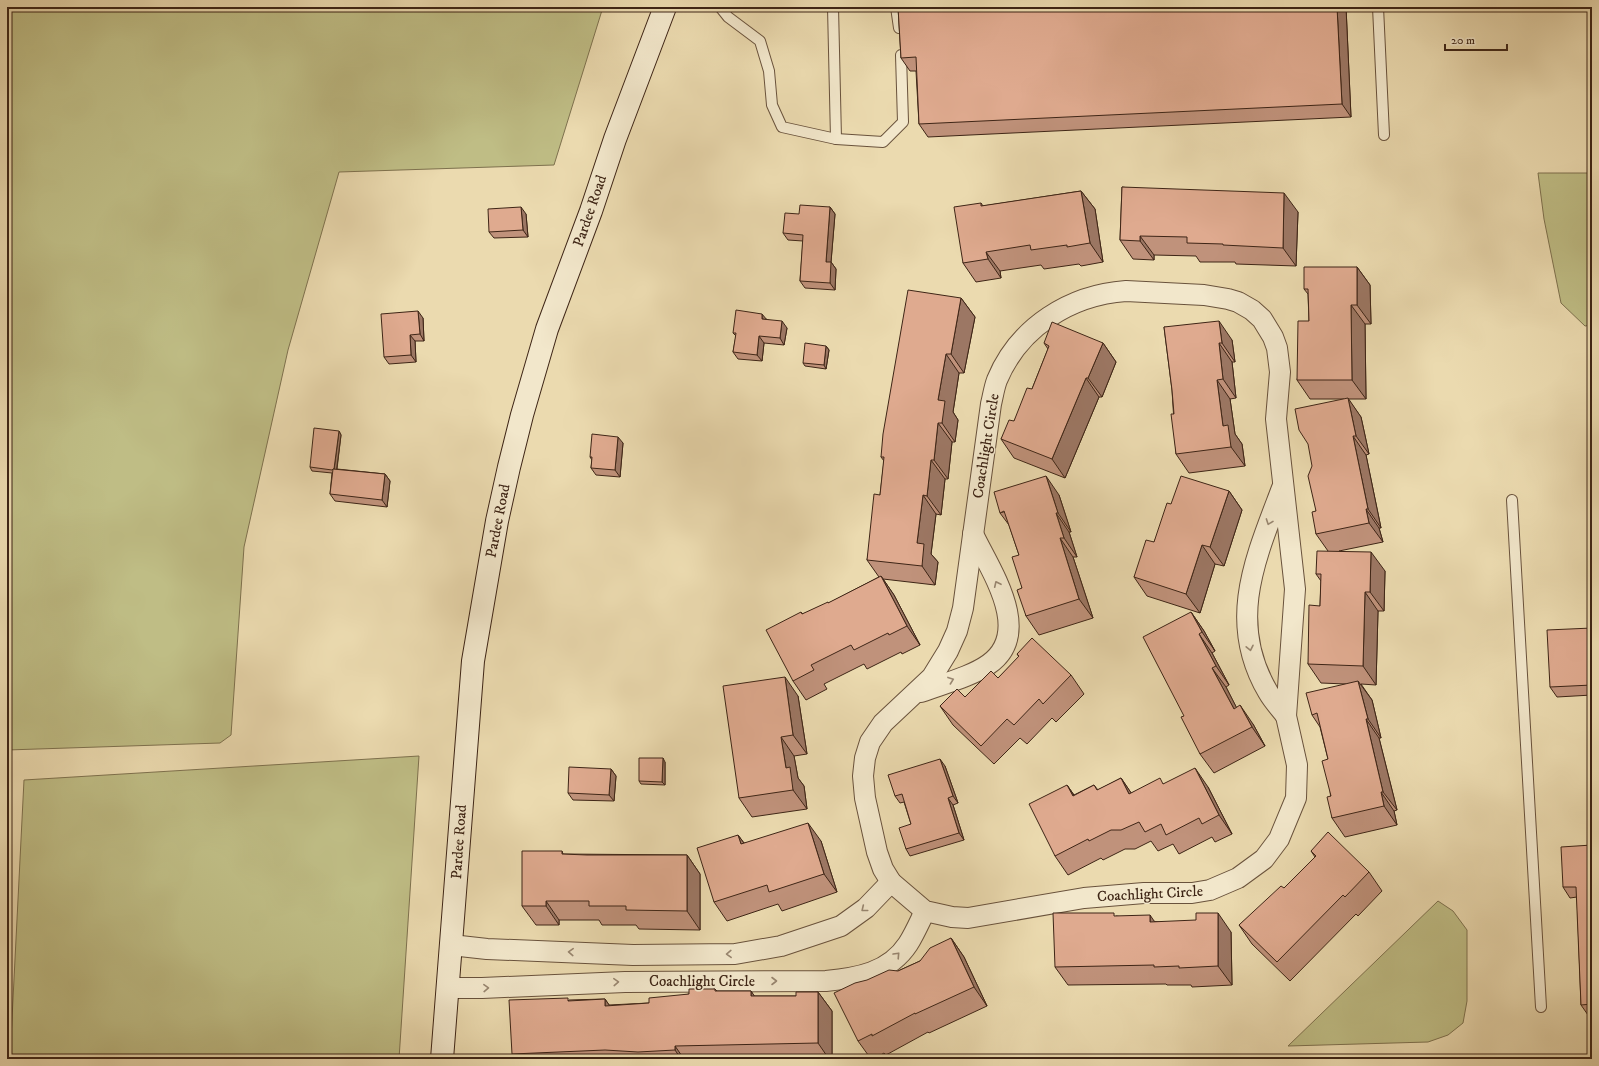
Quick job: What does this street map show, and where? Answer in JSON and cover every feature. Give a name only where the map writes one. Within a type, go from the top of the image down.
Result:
[{"type":"main road","name":"Pardee Road","points":[[442,1059],[473,661],[497,521],[509,467],[547,329],[664,7]]},
{"type":"street","name":"Coachlight Circle","points":[[1126,291],[1212,296],[1238,302],[1252,310],[1262,319],[1273,337],[1279,360],[1280,372],[1276,419],[1283,486],[1295,589],[1286,716],[1297,765],[1296,798],[1279,839],[1264,859],[1238,878],[1210,890],[1192,893],[1144,893],[1084,898],[968,918],[952,917],[925,910],[891,882],[883,869],[877,852],[865,798],[863,776],[865,758],[870,742],[883,723],[932,678],[948,651],[957,631],[963,608],[991,404],[997,381],[1005,364],[1022,340],[1048,317],[1080,300],[1108,292],[1126,291]]},
{"type":"street","name":"Coachlight Circle","points":[[1283,486],[1253,567],[1248,588],[1247,630],[1250,651],[1258,673],[1268,693],[1286,716]]},
{"type":"street","name":"Coachlight Circle","points":[[915,694],[968,674],[989,664],[1002,650],[1009,633],[1009,618],[1006,603],[973,534]]},
{"type":"street","name":"Coachlight Circle","points":[[451,945],[487,949],[632,955],[735,954],[753,952],[781,946],[841,926],[866,908],[891,882]]},
{"type":"street","name":"Coachlight Circle","points":[[447,988],[625,982],[826,981],[853,978],[870,973],[890,963],[907,945],[925,910]]},
{"type":"lane","points":[[720,7],[728,17],[760,41],[769,71],[772,105],[782,127],[836,139],[883,142],[904,122],[901,55]]},
{"type":"lane","points":[[833,7],[836,139]]},
{"type":"lane","points":[[896,7],[898,28]]},
{"type":"lane","points":[[1378,7],[1384,134]]},
{"type":"lane","points":[[1512,500],[1541,1008]]},
{"type":"shaded area","points":[[7,7],[603,7],[554,165],[339,172],[288,350],[244,547],[231,735],[220,743],[7,750]]},
{"type":"shaded area","points":[[1538,173],[1592,173],[1592,325],[1585,326],[1561,303],[1544,219]]},
{"type":"shaded area","points":[[419,756],[399,1059],[10,1059],[24,780]]},
{"type":"shaded area","points":[[1438,901],[1453,911],[1467,930],[1467,1001],[1463,1023],[1448,1035],[1428,1042],[1288,1046]]},
{"type":"building","points":[[898,7],[1337,7],[1342,104],[919,124],[916,57],[901,58]]},
{"type":"building","points":[[1122,187],[1284,193],[1283,248],[1187,243],[1187,237],[1140,236],[1140,241],[1120,240]]},
{"type":"building","points":[[1081,191],[1090,243],[1067,247],[1067,245],[1031,250],[1030,245],[986,252],[988,259],[963,263],[954,207],[981,203],[981,206]]},
{"type":"building","points":[[800,205],[830,207],[826,262],[831,262],[830,283],[800,281],[803,235],[783,233],[785,213],[799,214]]},
{"type":"building","points":[[521,207],[523,230],[489,232],[488,209]]},
{"type":"building","points":[[1304,267],[1357,267],[1357,305],[1351,305],[1352,380],[1297,380],[1298,321],[1309,321],[1308,289],[1304,289]]},
{"type":"building","points":[[908,290],[961,298],[951,354],[946,354],[938,400],[945,401],[942,423],[938,423],[934,460],[931,460],[927,496],[923,495],[917,543],[924,544],[922,566],[867,560],[874,494],[880,495],[884,457],[881,457],[883,434]]},
{"type":"building","points":[[736,310],[762,314],[762,319],[782,321],[780,338],[759,336],[757,355],[733,352],[736,333],[733,333]]},
{"type":"building","points":[[418,311],[420,334],[410,335],[411,355],[384,357],[381,314]]},
{"type":"building","points":[[1219,321],[1222,343],[1219,343],[1223,379],[1217,380],[1223,426],[1228,425],[1231,447],[1176,454],[1171,414],[1174,414],[1172,390],[1164,327]]},
{"type":"building","points":[[1052,322],[1103,343],[1088,378],[1086,378],[1052,459],[1001,439],[1009,420],[1014,421],[1027,388],[1032,389],[1049,346],[1044,343]]},
{"type":"building","points":[[805,343],[826,346],[824,365],[803,363]]},
{"type":"building","points":[[1348,398],[1356,436],[1353,436],[1368,509],[1366,509],[1369,523],[1316,534],[1312,512],[1316,511],[1308,476],[1312,466],[1308,444],[1299,430],[1295,409]]},
{"type":"building","points":[[314,428],[339,431],[334,469],[332,470],[310,467]]},
{"type":"building","points":[[592,434],[618,437],[615,470],[591,468],[592,457],[590,457]]},
{"type":"building","points":[[333,469],[385,474],[382,500],[330,494]]},
{"type":"building","points":[[1046,476],[1058,513],[1056,513],[1064,538],[1060,538],[1079,599],[1026,616],[1017,590],[1022,588],[1012,557],[1019,555],[1004,511],[1000,513],[994,492]]},
{"type":"building","points":[[1181,476],[1229,491],[1210,547],[1202,545],[1186,594],[1134,577],[1146,540],[1154,542],[1167,503],[1171,504]]},
{"type":"building","points":[[1317,551],[1371,552],[1370,592],[1365,592],[1363,666],[1308,664],[1309,605],[1320,606],[1321,574],[1316,574]]},
{"type":"building","points":[[881,576],[907,626],[889,635],[888,633],[854,650],[851,645],[811,665],[814,670],[793,681],[766,630],[801,612],[802,614],[828,603]]},
{"type":"building","points":[[1191,612],[1202,632],[1199,634],[1216,666],[1212,668],[1234,709],[1240,705],[1252,727],[1200,754],[1181,717],[1184,716],[1143,637]]},
{"type":"building","points":[[1592,628],[1592,685],[1550,687],[1547,630]]},
{"type":"building","points":[[1032,638],[1071,675],[1043,704],[1039,699],[1014,725],[1007,719],[981,746],[940,706],[957,689],[965,697],[991,671],[998,678],[1019,656],[1017,654]]},
{"type":"building","points":[[785,677],[793,735],[781,737],[786,768],[790,767],[793,790],[739,798],[723,686]]},
{"type":"building","points":[[1358,681],[1368,719],[1366,719],[1383,792],[1381,792],[1384,806],[1332,818],[1327,797],[1331,796],[1322,761],[1328,759],[1317,713],[1312,715],[1306,693]]},
{"type":"building","points":[[639,758],[663,758],[662,782],[639,781]]},
{"type":"building","points":[[940,759],[953,796],[948,798],[959,833],[906,849],[899,828],[911,824],[902,794],[895,796],[888,775]]},
{"type":"building","points":[[569,767],[611,769],[609,795],[568,793]]},
{"type":"building","points":[[1195,768],[1219,815],[1202,824],[1199,818],[1166,835],[1161,824],[1145,832],[1139,822],[1121,830],[1111,830],[1089,841],[1088,839],[1055,856],[1029,804],[1067,785],[1073,796],[1094,785],[1097,790],[1121,778],[1129,794],[1160,778],[1163,784]]},
{"type":"building","points":[[808,823],[824,874],[769,892],[767,885],[714,902],[697,848],[738,835],[741,844]]},
{"type":"building","points":[[1328,832],[1369,872],[1345,897],[1343,895],[1277,962],[1239,925],[1281,886],[1284,888],[1316,856],[1311,851]]},
{"type":"building","points":[[1592,845],[1592,1004],[1581,1005],[1576,887],[1563,887],[1561,847]]},
{"type":"building","points":[[522,851],[562,851],[562,854],[587,855],[687,855],[687,911],[626,910],[626,906],[589,906],[589,901],[546,901],[546,906],[522,906]]},
{"type":"building","points":[[1053,913],[1114,913],[1114,916],[1150,915],[1150,922],[1196,920],[1196,913],[1218,913],[1218,966],[1179,968],[1179,966],[1154,967],[1154,965],[1055,967]]},
{"type":"building","points":[[951,938],[974,987],[915,1013],[872,1036],[872,1034],[858,1041],[834,993],[889,970],[898,971],[920,961],[930,948]]},
{"type":"building","points":[[689,989],[751,991],[751,996],[796,996],[796,992],[818,992],[818,1043],[675,1046],[675,1050],[638,1052],[605,1050],[512,1054],[509,1000],[568,998],[568,1001],[605,999],[605,1006],[649,1003],[649,998],[689,994]]}]
